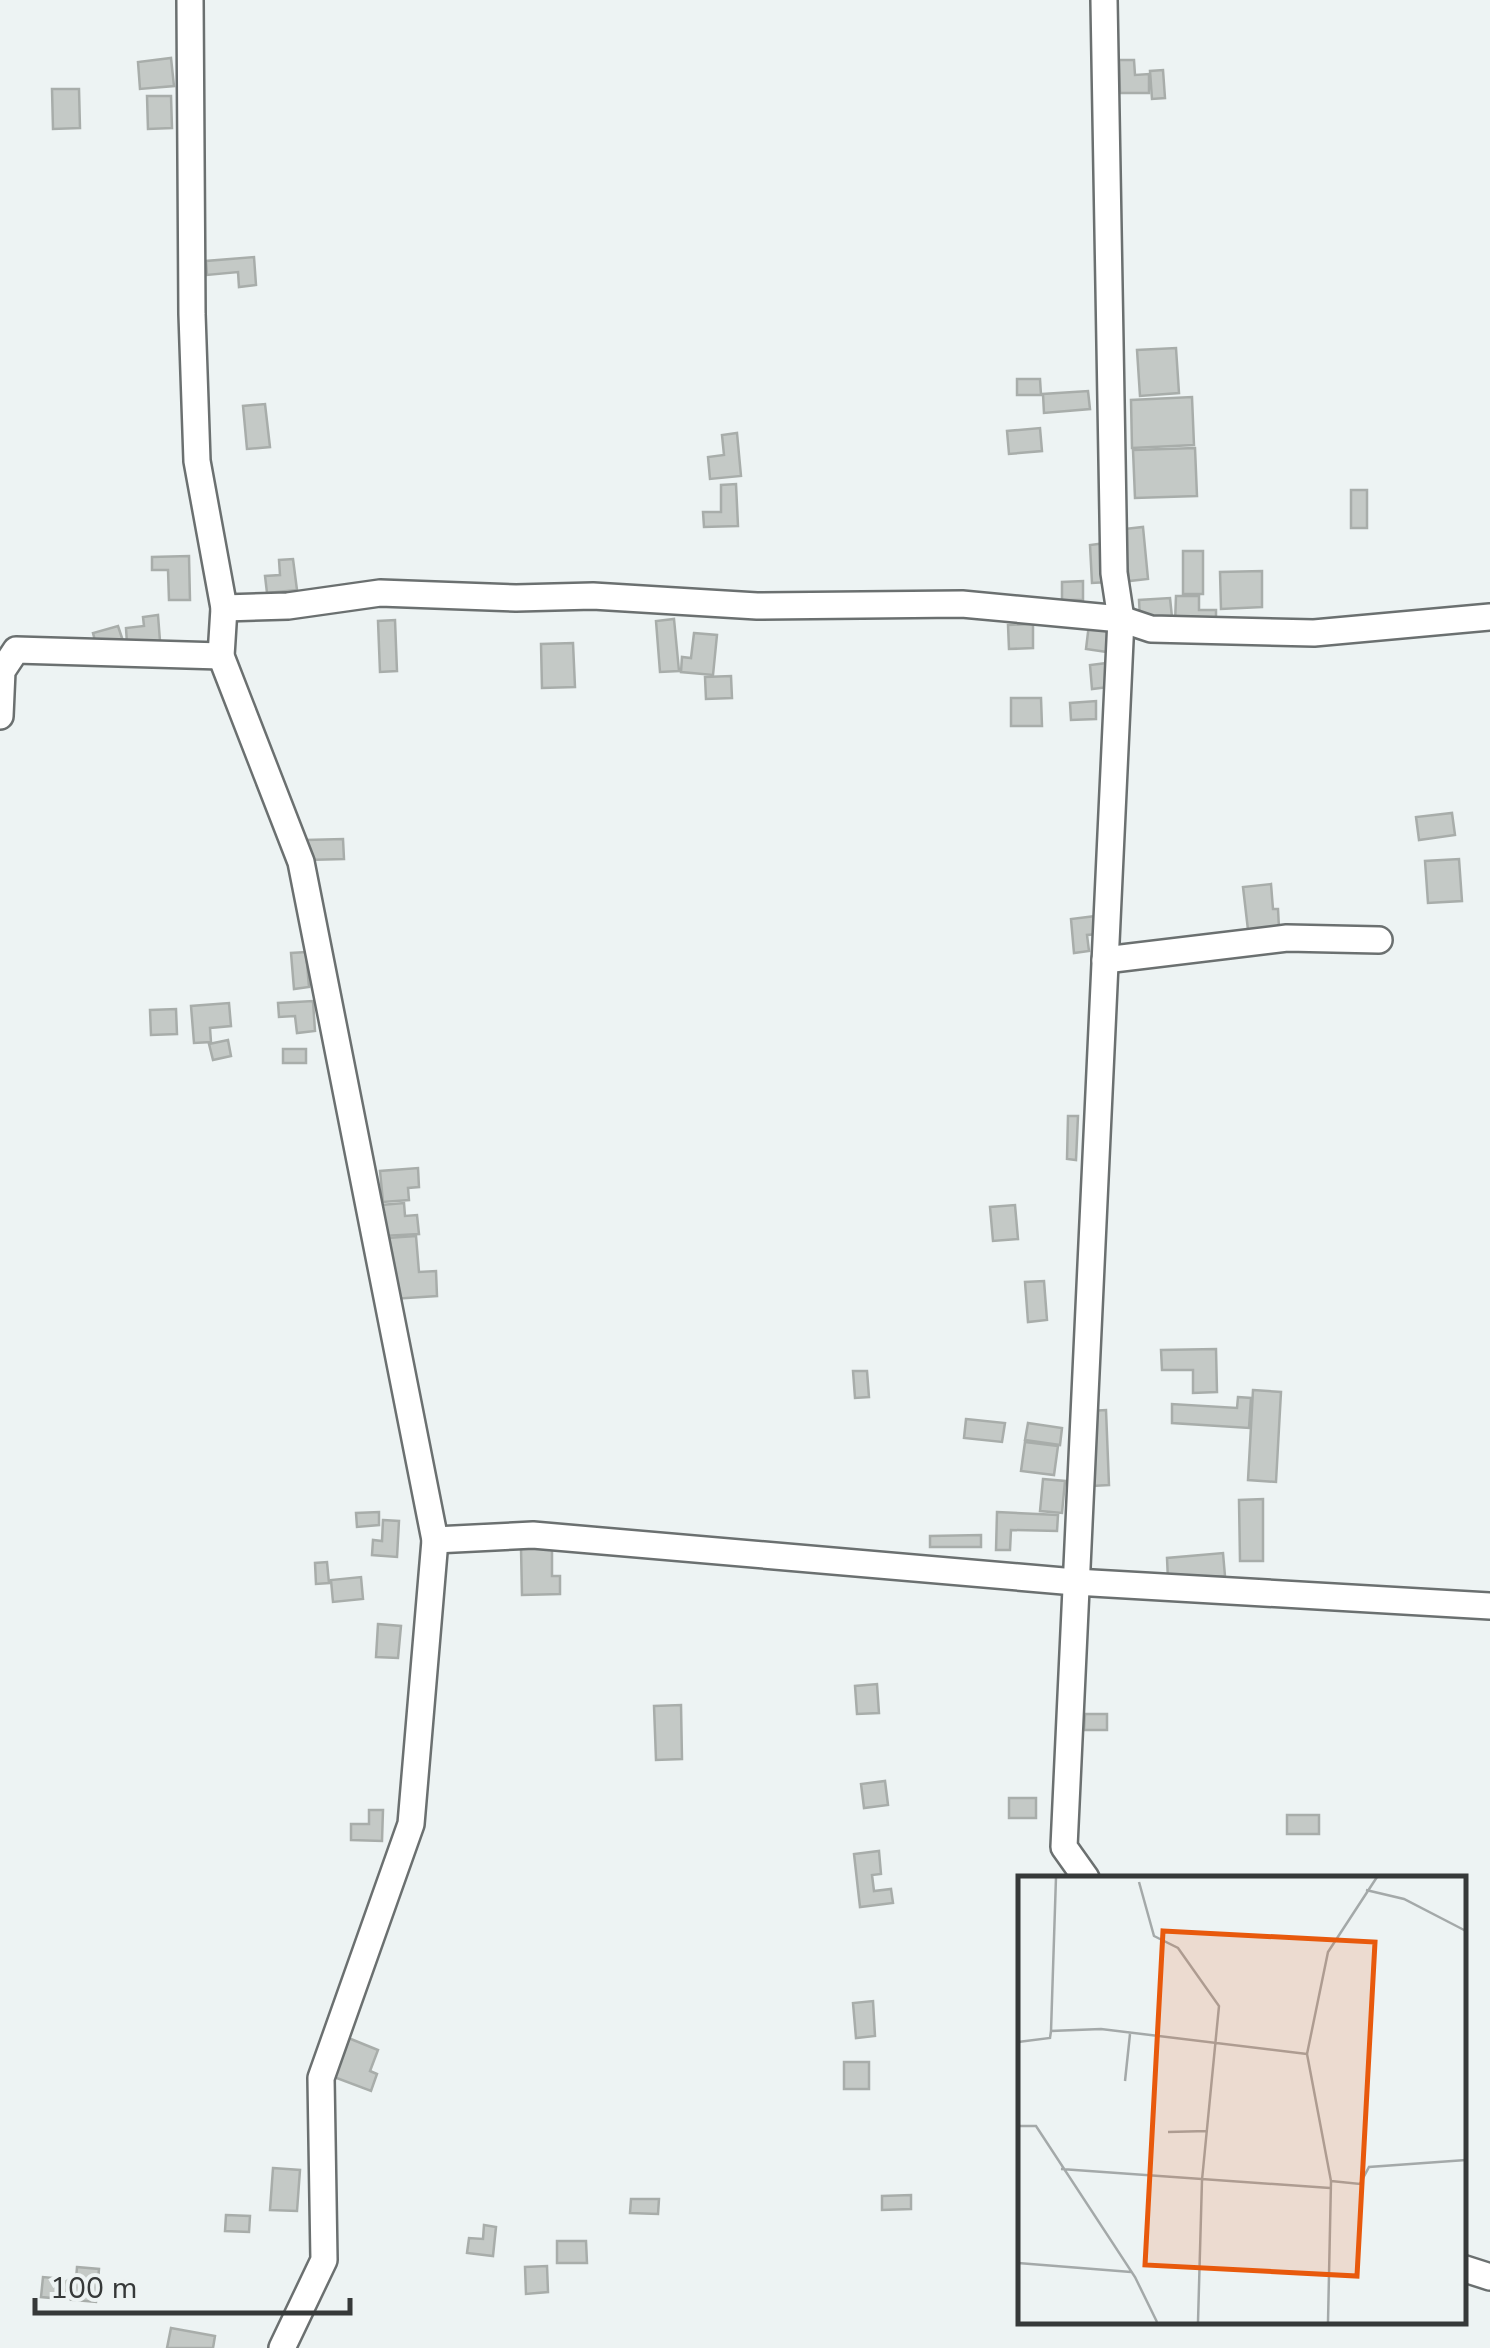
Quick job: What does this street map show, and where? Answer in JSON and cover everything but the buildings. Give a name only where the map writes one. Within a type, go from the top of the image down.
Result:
[{"type":"street","points":[[190,0],[192,314],[198,461],[224,608],[221,656],[301,862],[435,1540],[410,1824],[321,2078],[324,2260],[282,2348]]},
{"type":"street","points":[[1085,1876],[1064,1847],[1120,619],[1114,573],[1104,0]]},
{"type":"street","points":[[224,608],[288,606],[380,593],[516,598],[593,596],[757,606],[962,604],[1120,619],[1151,628],[1314,633],[1490,618]]},
{"type":"street","points":[[0,716],[2,671],[16,650],[221,656]]},
{"type":"street","points":[[1105,960],[1287,938],[1379,940]]},
{"type":"street","points":[[435,1540],[533,1535],[1075,1582],[1490,1606]]},
{"type":"street","points":[[1465,2269],[1490,2277]]}]
